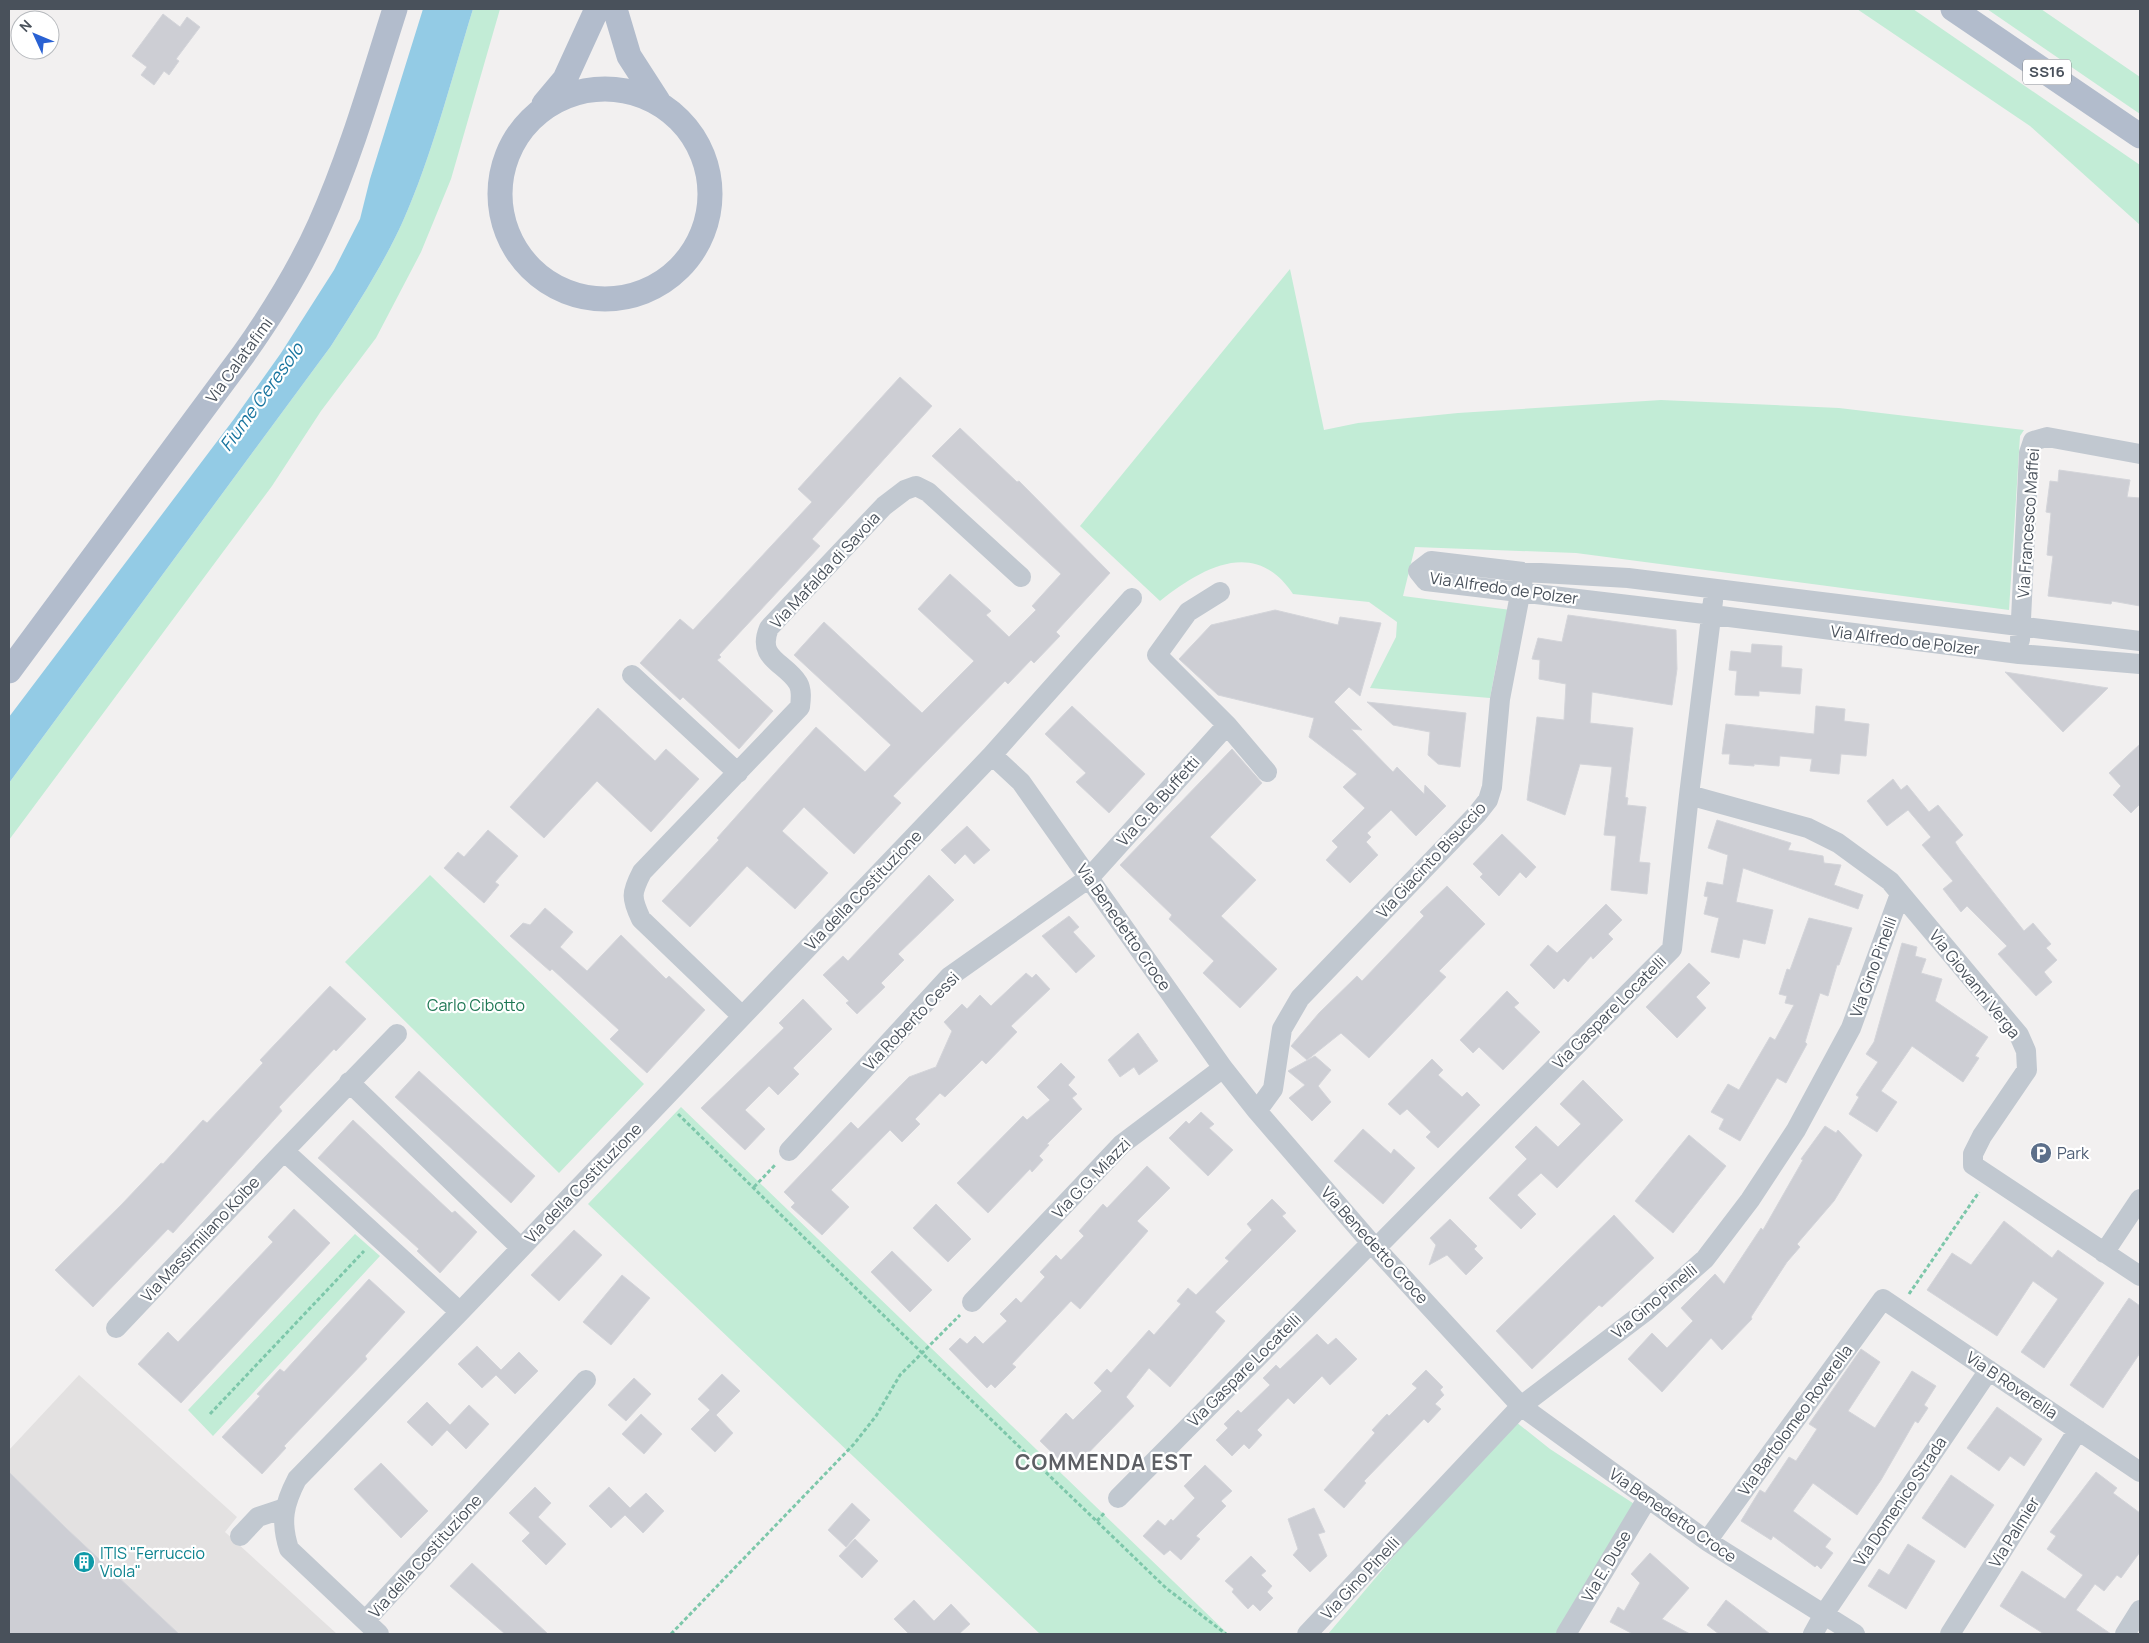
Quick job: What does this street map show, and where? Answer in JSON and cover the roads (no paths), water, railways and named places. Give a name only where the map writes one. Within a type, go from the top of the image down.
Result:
[{"type":"main road","name":"Via Calatafimi","points":[[9,671],[273,312],[298,267],[327,206],[359,120],[395,9]]},
{"type":"main road","points":[[597,9],[565,79],[515,138],[501,171],[500,207],[510,242],[531,270],[561,290],[596,300],[632,297],[664,282],[690,257],[707,225],[712,190],[704,155],[686,124],[658,101],[629,56],[615,9]]},
{"type":"main road","name":"SS16","points":[[1954,9],[2140,136]]},
{"type":"main road","points":[[538,111],[566,95],[597,88],[628,90],[658,101]]},
{"type":"street","name":"Via Francesco Maffei","points":[[2018,654],[2022,628],[2029,453],[2033,441],[2047,437],[2140,454]]},
{"type":"street","name":"Via Mafalda di Savoia","points":[[742,1016],[640,919],[632,902],[633,888],[642,872],[800,707],[801,694],[798,684],[768,653],[764,639],[769,628],[884,506],[905,490],[916,486],[928,492],[1021,576]]},
{"type":"street","name":"Via Alfredo de Polzer","points":[[2140,641],[2022,628],[1628,578],[1523,572],[1431,561],[1418,570],[1426,581],[2018,654],[2140,664]]},
{"type":"street","name":"Via Giacinto Bisuccio","points":[[1257,1111],[1273,1089],[1282,1029],[1300,998],[1477,814],[1488,800],[1492,787],[1500,699],[1522,592],[1523,572]]},
{"type":"street","name":"Via Gaspare Locatelli","points":[[1118,1498],[1672,949],[1689,795],[1713,615],[1714,589]]},
{"type":"street","points":[[1220,592],[1188,612],[1157,655],[1227,725],[1267,772]]},
{"type":"street","name":"Via della Costituzione","points":[[586,1380],[372,1628],[289,1549],[284,1534],[285,1508],[286,1501],[296,1479],[460,1312],[992,756],[1132,598]]},
{"type":"street","points":[[632,675],[738,773]]},
{"type":"street","name":"Via G. B. Buffetti","points":[[1089,878],[1227,725]]},
{"type":"street","name":"Via Benedetto Croce","points":[[992,756],[1021,782],[1223,1068],[1257,1111],[1374,1245],[1521,1406],[1707,1541],[1855,1634]]},
{"type":"street","name":"Via Giovanni Verga","points":[[1689,795],[1808,828],[1838,843],[1890,881],[2019,1036],[2026,1051],[2026,1070],[1982,1136],[1974,1154],[1973,1165],[2140,1276]]},
{"type":"street","name":"Via Roberto Cessi","points":[[789,1151],[949,977],[1089,878]]},
{"type":"street","name":"Via Gino Pinelli","points":[[1306,1634],[1521,1406],[1646,1310],[1705,1259],[1750,1200],[1796,1130],[1851,1028],[1900,894]]},
{"type":"street","name":"Via Massimiliano Kolbe","points":[[116,1328],[397,1034]]},
{"type":"street","name":"Via G.G. Miazzi","points":[[972,1302],[1122,1144],[1223,1068]]},
{"type":"street","points":[[350,1082],[521,1248]]},
{"type":"street","points":[[284,1151],[460,1312]]},
{"type":"street","points":[[2104,1253],[2140,1199]]},
{"type":"street","name":"Via B Roverella","points":[[1891,1304],[2140,1472]]},
{"type":"street","name":"Via Bartolomeo Roverella","points":[[1707,1541],[1891,1304]]},
{"type":"street","name":"Via Domenico Strada","points":[[1813,1634],[1824,1614],[1989,1370]]},
{"type":"street","name":"Via Palmier","points":[[1950,1634],[2078,1430]]},
{"type":"street","name":"Via E. Duse","points":[[1566,1634],[1647,1499]]},
{"type":"street","points":[[240,1536],[258,1517],[285,1508]]},
{"type":"street","points":[[2125,1634],[2140,1610]]},
{"type":"water","name":"Fiume Ceresolo","points":[[423,9],[473,9],[423,170],[403,221],[387,253],[331,346],[9,783],[9,717],[234,419],[281,353],[334,270],[360,219],[370,179]]},
{"type":"place","name":"Park","points":[[2041,1153]]},
{"type":"place","name":"ITIS \"Ferruccio Viola\"","points":[[84,1562]]},
{"type":"district","name":"COMMENDA EST","points":[[1104,1463]]},
{"type":"park label","name":"Carlo Cibotto","points":[[476,1005]]}]
